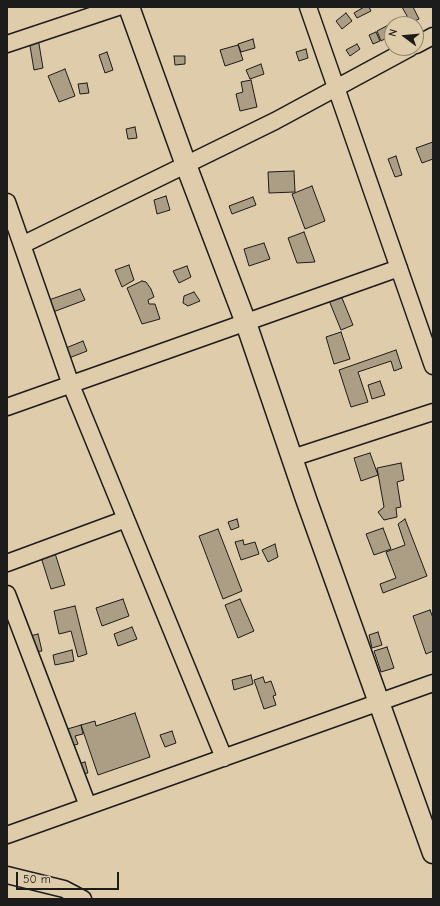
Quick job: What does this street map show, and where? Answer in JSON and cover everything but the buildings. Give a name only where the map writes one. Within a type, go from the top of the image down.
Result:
[{"type":"street","points":[[7,44],[118,7]]},
{"type":"street","points":[[129,7],[186,165],[246,323],[292,458],[433,853]]},
{"type":"street","points":[[308,7],[433,366]]},
{"type":"street","points":[[22,244],[186,165],[275,120],[395,56]]},
{"type":"street","points":[[7,202],[72,385],[224,758]]},
{"type":"street","points":[[7,407],[399,268]]},
{"type":"street","points":[[292,458],[433,412]]},
{"type":"street","points":[[7,563],[126,519]]},
{"type":"street","points":[[7,594],[88,806]]},
{"type":"street","points":[[7,835],[433,683]]},
{"type":"street","points":[[7,875],[64,889],[83,899]]}]
